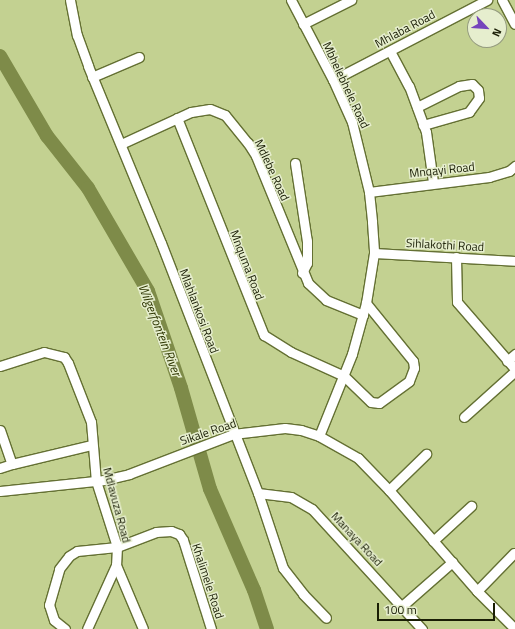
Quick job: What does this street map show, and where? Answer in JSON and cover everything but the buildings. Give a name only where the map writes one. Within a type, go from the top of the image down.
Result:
[{"type":"street","name":"Mlahlankosi Road","points":[[70,0],[77,35],[92,76],[121,144],[233,434],[258,493],[283,568],[303,594],[326,618]]},
{"type":"street","name":"Mbhelebhele Road","points":[[291,0],[334,80],[358,138],[369,192],[374,253],[363,315],[344,376],[319,436]]},
{"type":"street","points":[[303,24],[351,0]]},
{"type":"street","name":"Mhlaba Road","points":[[334,80],[487,0]]},
{"type":"street","points":[[502,0],[515,24]]},
{"type":"street","points":[[390,51],[417,107],[423,125],[430,149],[433,182]]},
{"type":"street","points":[[92,76],[139,57]]},
{"type":"street","points":[[417,107],[459,86],[472,84],[478,90],[479,98],[469,112],[423,125]]},
{"type":"street","name":"Mdlebe Road","points":[[121,144],[177,118],[203,109],[218,111],[230,121],[248,143],[267,183],[302,273],[312,289],[326,300],[363,315]]},
{"type":"street","name":"Mnquma Road","points":[[177,118],[264,334],[291,352],[344,376]]},
{"type":"street","points":[[295,163],[307,241],[307,262],[302,273]]},
{"type":"street","name":"Mnqayi Road","points":[[369,192],[433,182],[494,176],[515,166]]},
{"type":"street","name":"Sihlakothi Road","points":[[374,253],[515,261]]},
{"type":"street","points":[[456,257],[456,302],[515,370],[464,418]]},
{"type":"street","points":[[344,376],[370,402],[379,404],[398,391],[412,375],[413,361],[408,352],[366,303]]},
{"type":"street","name":"Mdlavuza Road","points":[[0,366],[44,352],[64,357],[68,363],[92,422],[92,445],[96,482],[117,547],[116,566],[87,629]]},
{"type":"street","points":[[508,361],[515,354]]},
{"type":"street","name":"Sikale Road","points":[[0,491],[96,482],[129,474],[208,445],[233,434],[285,428],[319,436],[358,458],[389,490],[477,591],[515,629]]},
{"type":"street","points":[[0,430],[12,464]]},
{"type":"street","points":[[0,468],[92,445]]},
{"type":"street","points":[[389,490],[426,454]]},
{"type":"street","name":"Manaya Road","points":[[258,493],[291,497],[312,509],[422,629]]},
{"type":"street","points":[[432,541],[472,506]]},
{"type":"street","name":"Khalimele Road","points":[[117,547],[156,532],[171,531],[179,534],[211,629]]},
{"type":"street","points":[[65,629],[54,620],[49,605],[50,593],[63,561],[77,552],[117,547]]},
{"type":"street","points":[[477,591],[514,553]]},
{"type":"street","points":[[402,606],[452,562]]},
{"type":"street","points":[[116,566],[143,629]]},
{"type":"waterway","name":"Wilgerfontein River","points":[[0,56],[47,136],[88,188],[148,291],[181,388],[210,489],[254,590],[267,629]]}]
